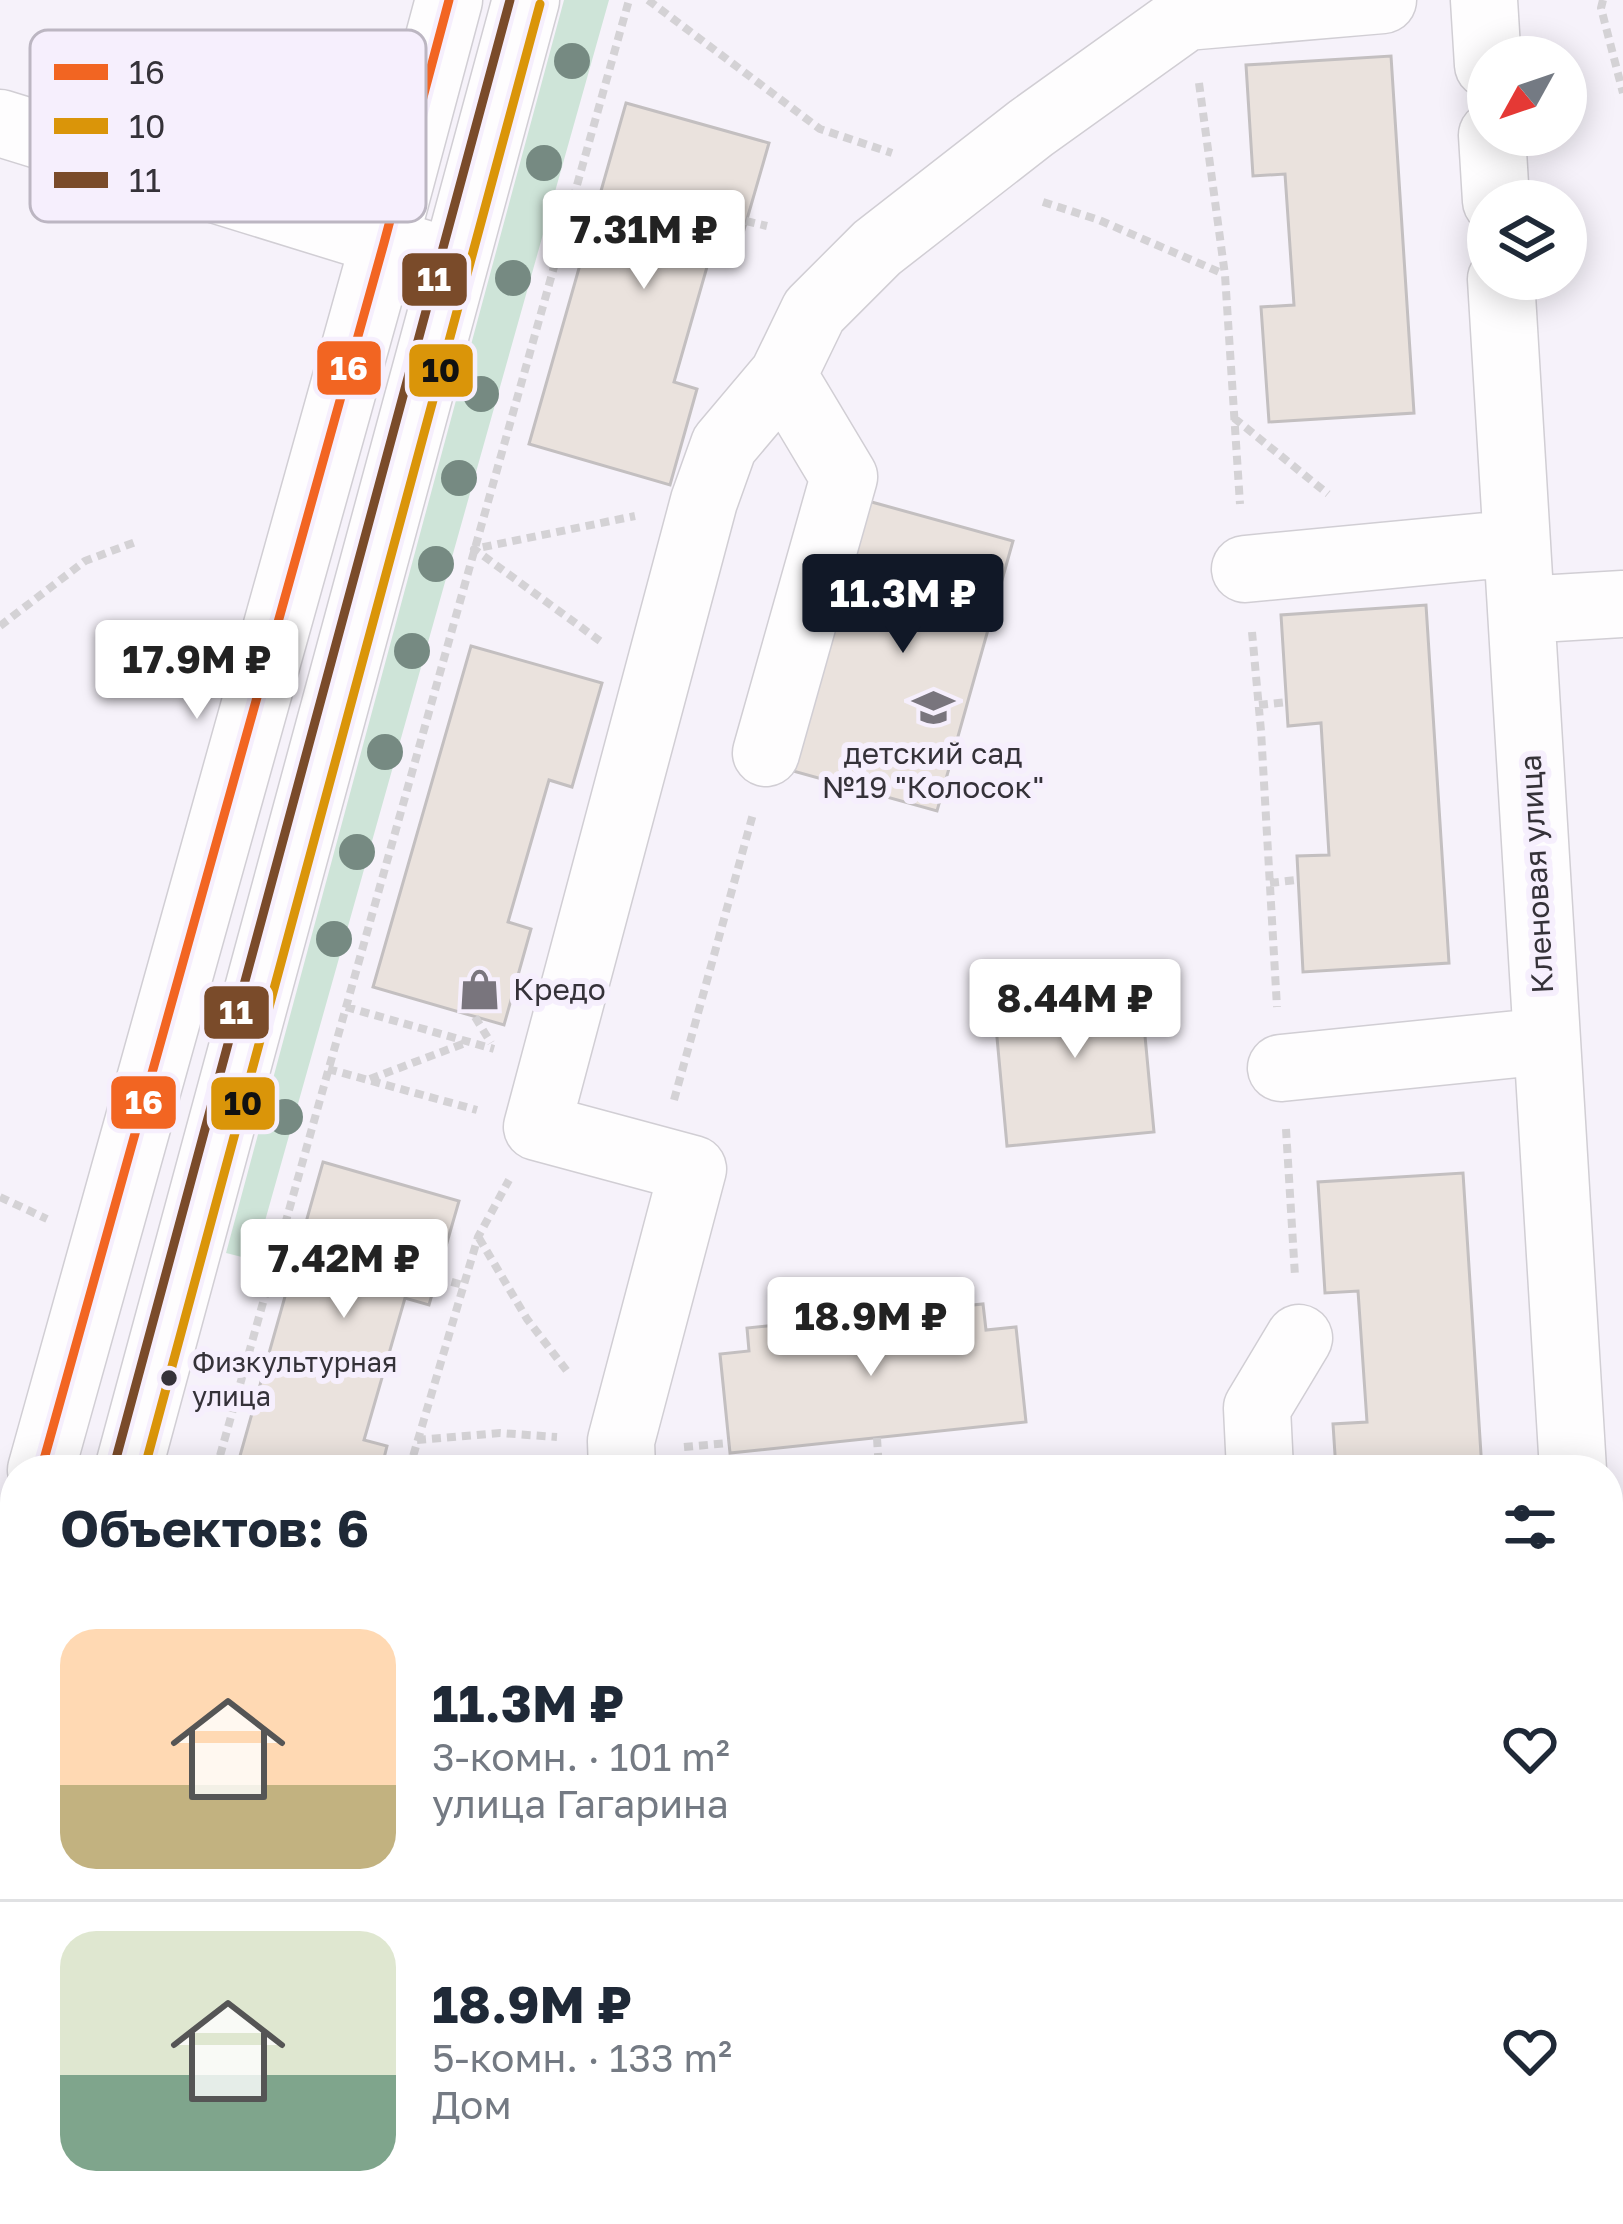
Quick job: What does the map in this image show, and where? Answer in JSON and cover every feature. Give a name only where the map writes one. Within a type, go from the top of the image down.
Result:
[{"type":"main road","points":[[426,84],[448,0]]},
{"type":"main road","points":[[132,1455],[526,0]]},
{"type":"main road","points":[[642,1453],[693,1169],[537,1126],[704,501],[724,446],[782,375],[814,311],[877,248],[1031,128],[1186,17],[1383,0]]},
{"type":"main road","points":[[1484,0],[1486,36]]},
{"type":"main road","points":[[0,123],[30,132]]},
{"type":"main road","points":[[317,222],[454,263]]},
{"type":"main road","points":[[45,1455],[390,222]]},
{"type":"main road","name":"Кленовая улица","points":[[1502,300],[1572,1455]]},
{"type":"main road","points":[[766,753],[844,477],[782,375]]},
{"type":"main road","points":[[1245,569],[1517,543]]},
{"type":"main road","points":[[1522,610],[1623,604]]},
{"type":"main road","points":[[1281,1068],[1547,1041]]},
{"type":"main road","points":[[1259,1455],[1257,1408],[1299,1338]]},
{"type":"path","points":[[219,1455],[628,0]]},
{"type":"path","points":[[648,0],[820,129],[1099,220],[1226,275]]},
{"type":"path","points":[[1603,0],[1601,8],[1623,93]]},
{"type":"path","points":[[1186,17],[1226,275],[1261,731]]},
{"type":"path","points":[[746,221],[766,226]]},
{"type":"path","points":[[1234,418],[1333,497]]},
{"type":"path","points":[[474,549],[704,501]]},
{"type":"path","points":[[0,626],[85,561],[139,541]]},
{"type":"path","points":[[474,549],[655,681]]},
{"type":"path","points":[[1259,705],[1287,702]]},
{"type":"path","points":[[657,1159],[766,753]]},
{"type":"path","points":[[1270,883],[1298,880]]},
{"type":"path","points":[[346,1007],[495,1049],[475,1017]]},
{"type":"path","points":[[370,1079],[470,1042]]},
{"type":"path","points":[[328,1069],[402,1089]]},
{"type":"path","points":[[414,1455],[478,1237],[537,1126]]},
{"type":"path","points":[[478,1237],[527,1319],[642,1453]]},
{"type":"path","points":[[437,1278],[463,1285]]},
{"type":"path","points":[[418,1440],[500,1433],[642,1453],[729,1442]]},
{"type":"path","points":[[877,1438],[878,1455]]},
{"type":"green space","points":[[564,0],[609,0],[254,1260],[226,1253]]},
{"type":"building","points":[[1391,56],[1414,413],[1269,422],[1261,307],[1294,305],[1285,174],[1253,176],[1246,65]]},
{"type":"building","points":[[626,103],[769,143],[739,247],[715,239],[674,382],[697,389],[670,485],[529,444]]},
{"type":"building","points":[[868,501],[1013,541],[937,811],[793,771]]},
{"type":"building","points":[[1426,605],[1449,963],[1303,972],[1297,856],[1329,855],[1321,723],[1288,726],[1281,615]]},
{"type":"building","points":[[471,646],[602,683],[572,787],[549,780],[508,922],[531,929],[504,1025],[373,987]]},
{"type":"building","points":[[1139,972],[1154,1132],[1007,1146],[995,1016],[1018,1014],[1015,983]]},
{"type":"building","points":[[323,1162],[459,1201],[429,1305],[405,1298],[364,1440],[387,1446],[385,1455],[240,1455]]},
{"type":"building","points":[[1463,1173],[1481,1455],[1335,1455],[1333,1424],[1367,1422],[1358,1291],[1325,1293],[1318,1182]]},
{"type":"building","points":[[983,1304],[986,1330],[1016,1327],[1026,1422],[730,1453],[720,1354],[749,1351],[747,1328]]},
{"type":"transit line","name":"16","points":[[426,86],[449,0]]},
{"type":"transit line","name":"11","points":[[117,1455],[510,0]]},
{"type":"transit line","name":"10","points":[[148,1455],[540,4]]},
{"type":"transit line","name":"16","points":[[45,1455],[390,222]]},
{"type":"place","name":"детский сад №19 \"Колосок\"","points":[[933,708]]},
{"type":"place","name":"Кредо","points":[[479,990]]},
{"type":"place","name":"Физкультурная улица","points":[[169,1378]]}]
